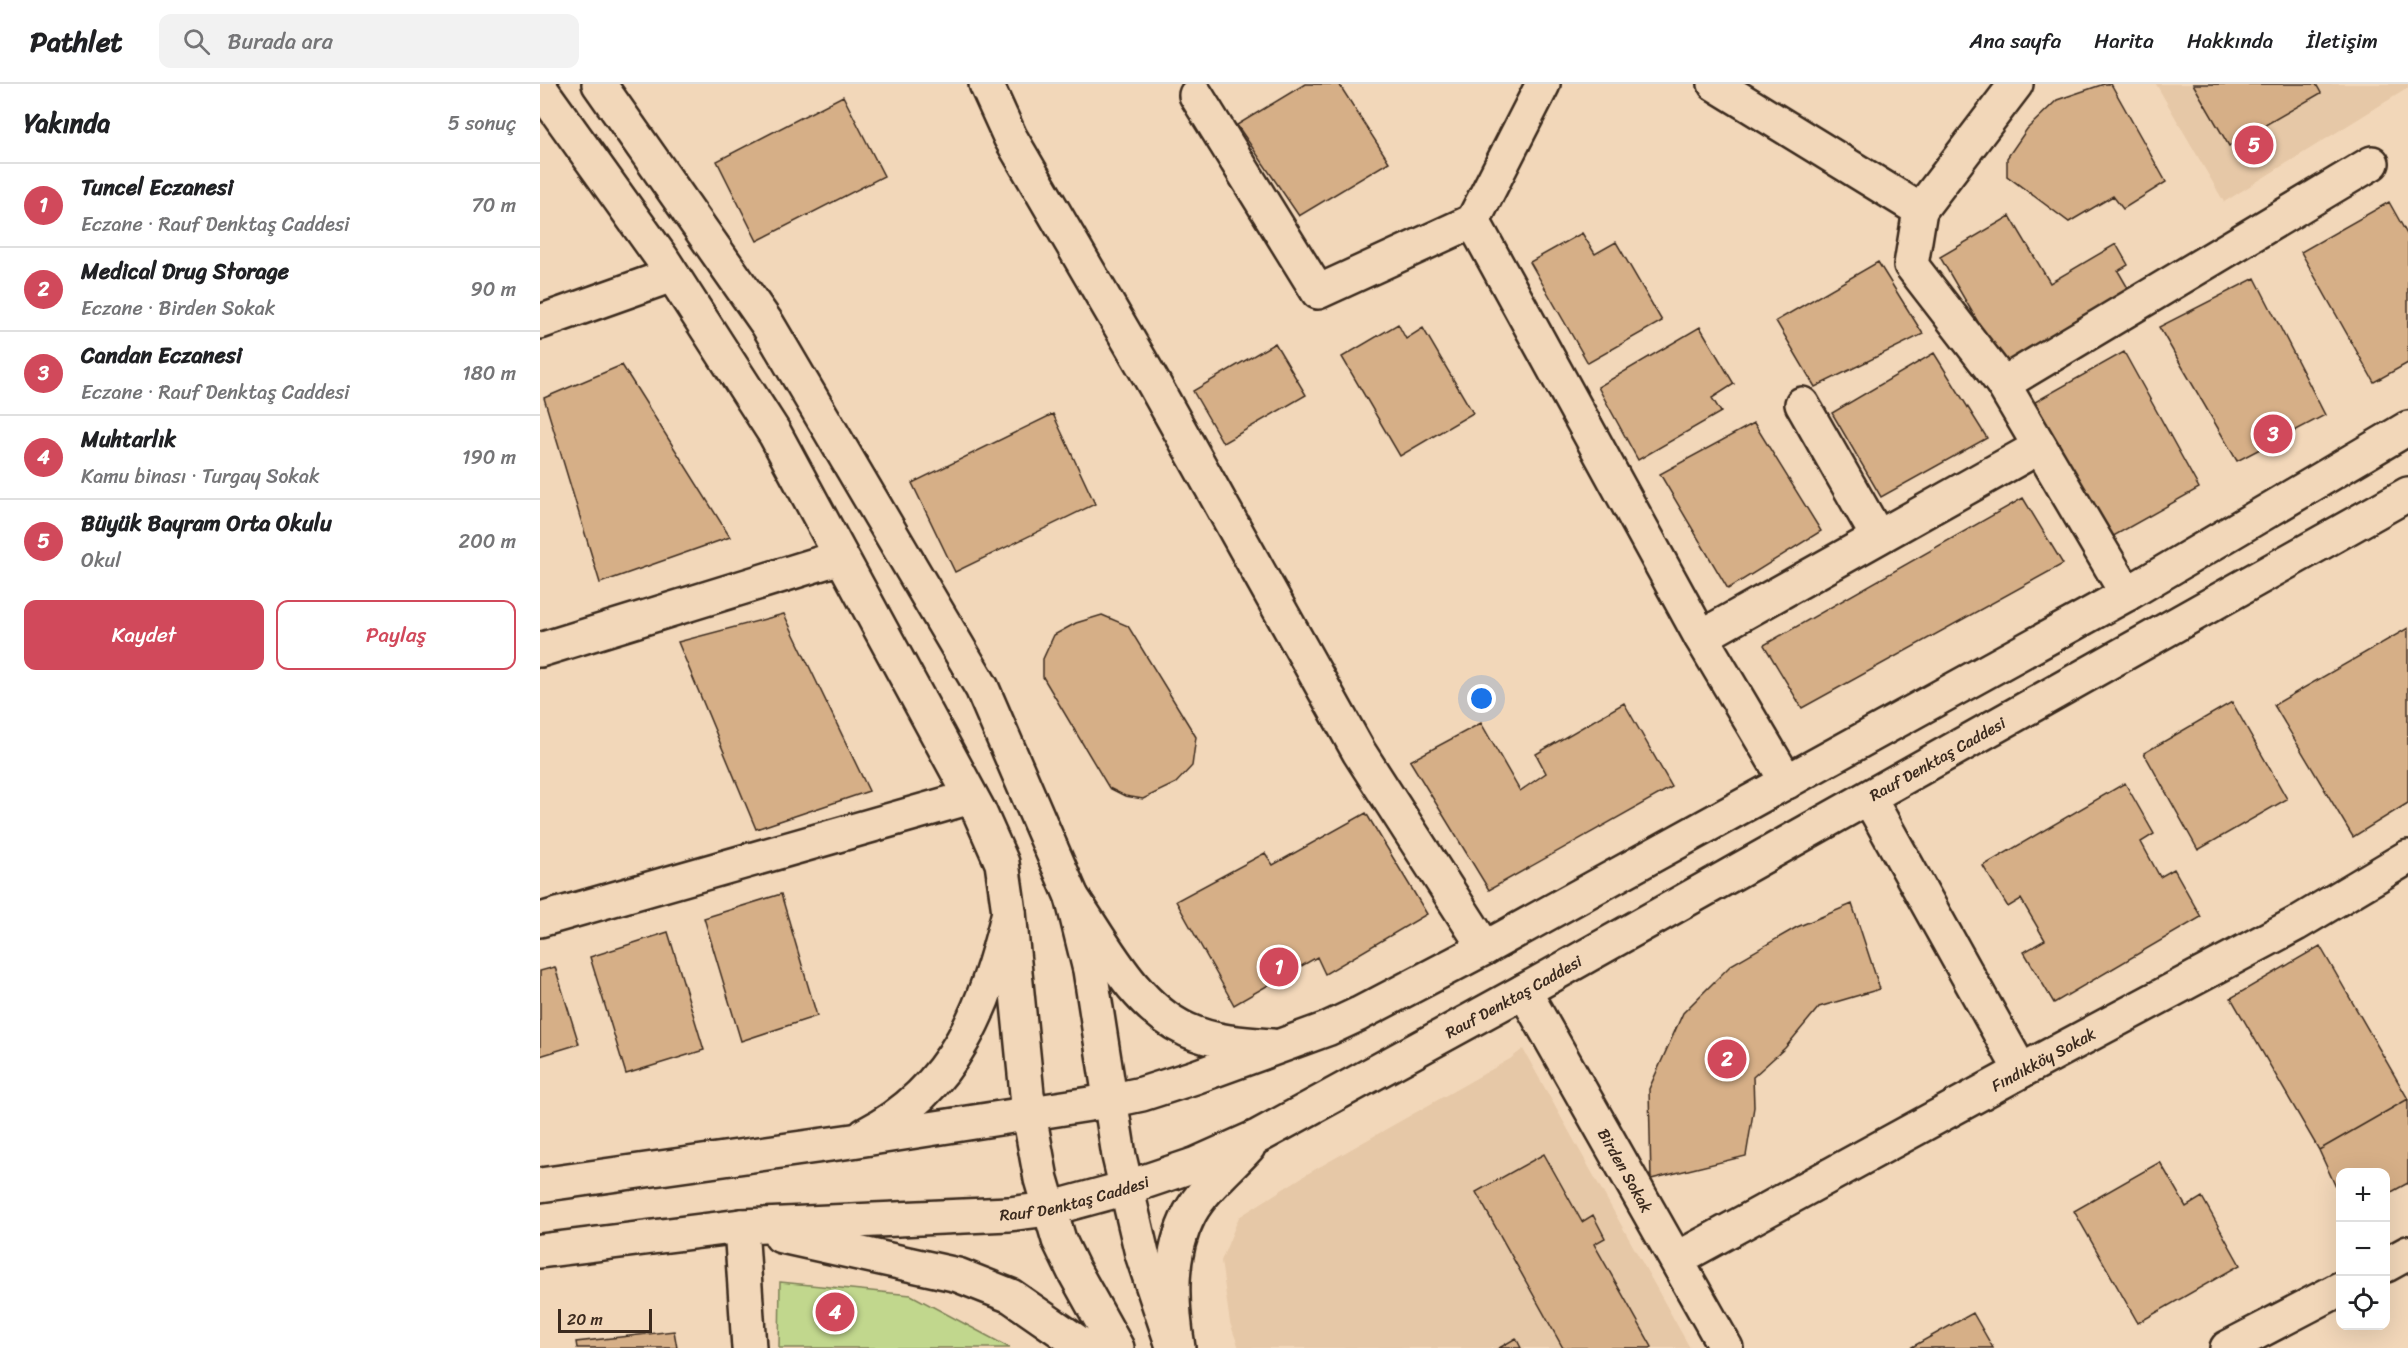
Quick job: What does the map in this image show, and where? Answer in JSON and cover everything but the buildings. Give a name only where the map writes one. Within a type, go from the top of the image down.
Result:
[{"type":"street","points":[[599,84],[768,325],[982,688],[1072,897],[1090,970],[1109,1101],[1126,1188],[1142,1254],[1176,1348]]},
{"type":"street","points":[[986,84],[1010,137],[1159,394],[1359,752],[1485,948]]},
{"type":"street","points":[[1196,95],[1318,292],[1473,221],[1543,84]]},
{"type":"street","points":[[1715,84],[1920,210]]},
{"type":"street","points":[[2016,84],[1920,210],[1911,266],[2004,384],[2127,594]]},
{"type":"street","points":[[540,88],[672,275],[775,434],[971,797],[1002,863],[1033,1145],[1059,1240],[1118,1348]]},
{"type":"street","points":[[2004,384],[2372,163]]},
{"type":"street","points":[[1473,221],[1701,637],[1787,782]]},
{"type":"street","points":[[540,322],[672,275]]},
{"type":"street","points":[[1802,404],[1878,537]]},
{"type":"street","points":[[540,1185],[852,1141],[1109,1101],[1177,1082],[1280,1046],[1359,1014],[1485,948],[2127,594],[2408,428]]},
{"type":"street","points":[[1701,637],[2039,447]]},
{"type":"street","name":"Rauf Denktaş Caddesi","points":[[540,1251],[741,1226],[1009,1214],[1049,1209],[1126,1188],[1194,1165],[1259,1136],[1524,991],[2408,494]]},
{"type":"street","points":[[540,650],[841,556]]},
{"type":"street","points":[[540,920],[971,797]]},
{"type":"street","points":[[1869,798],[2021,1071]]},
{"type":"street","name":"Fındıkköy Sokak","points":[[1677,1259],[2296,924],[2408,857]]},
{"type":"street","points":[[1072,897],[1138,993],[1165,1018],[1188,1030],[1211,1038],[1238,1043],[1280,1046]]},
{"type":"street","points":[[852,1141],[900,1113],[936,1078],[953,1057],[980,1007],[998,957],[1009,912]]},
{"type":"street","name":"Birden Sokak","points":[[1524,991],[1726,1348]]},
{"type":"street","points":[[1176,1348],[1172,1290],[1180,1234],[1205,1191],[1259,1136]]},
{"type":"street","points":[[750,1348],[741,1226],[958,1275],[1011,1296],[1086,1348]]},
{"type":"street","points":[[2390,1262],[2408,1253]]},
{"type":"street","points":[[2227,1348],[2336,1290]]},
{"type":"shaded area","points":[[2156,84],[2408,84],[2408,88],[2224,202]]},
{"type":"shaded area","points":[[1523,1049],[1690,1348],[1239,1348],[1230,1323],[1221,1261],[1239,1217],[1307,1174],[1510,1059]]},
{"type":"green space","points":[[780,1282],[911,1295],[1010,1348],[779,1348]]},
{"type":"place","name":"Büyük Bayram Orta Okulu","points":[[2254,145]]},
{"type":"place","name":"Candan Eczanesi","points":[[2273,434]]},
{"type":"place","name":"Tuncel Eczanesi","points":[[1279,967]]},
{"type":"place","name":"Medical Drug Storage","points":[[1727,1059]]},
{"type":"place","name":"Muhtarlık","points":[[835,1312]]}]
